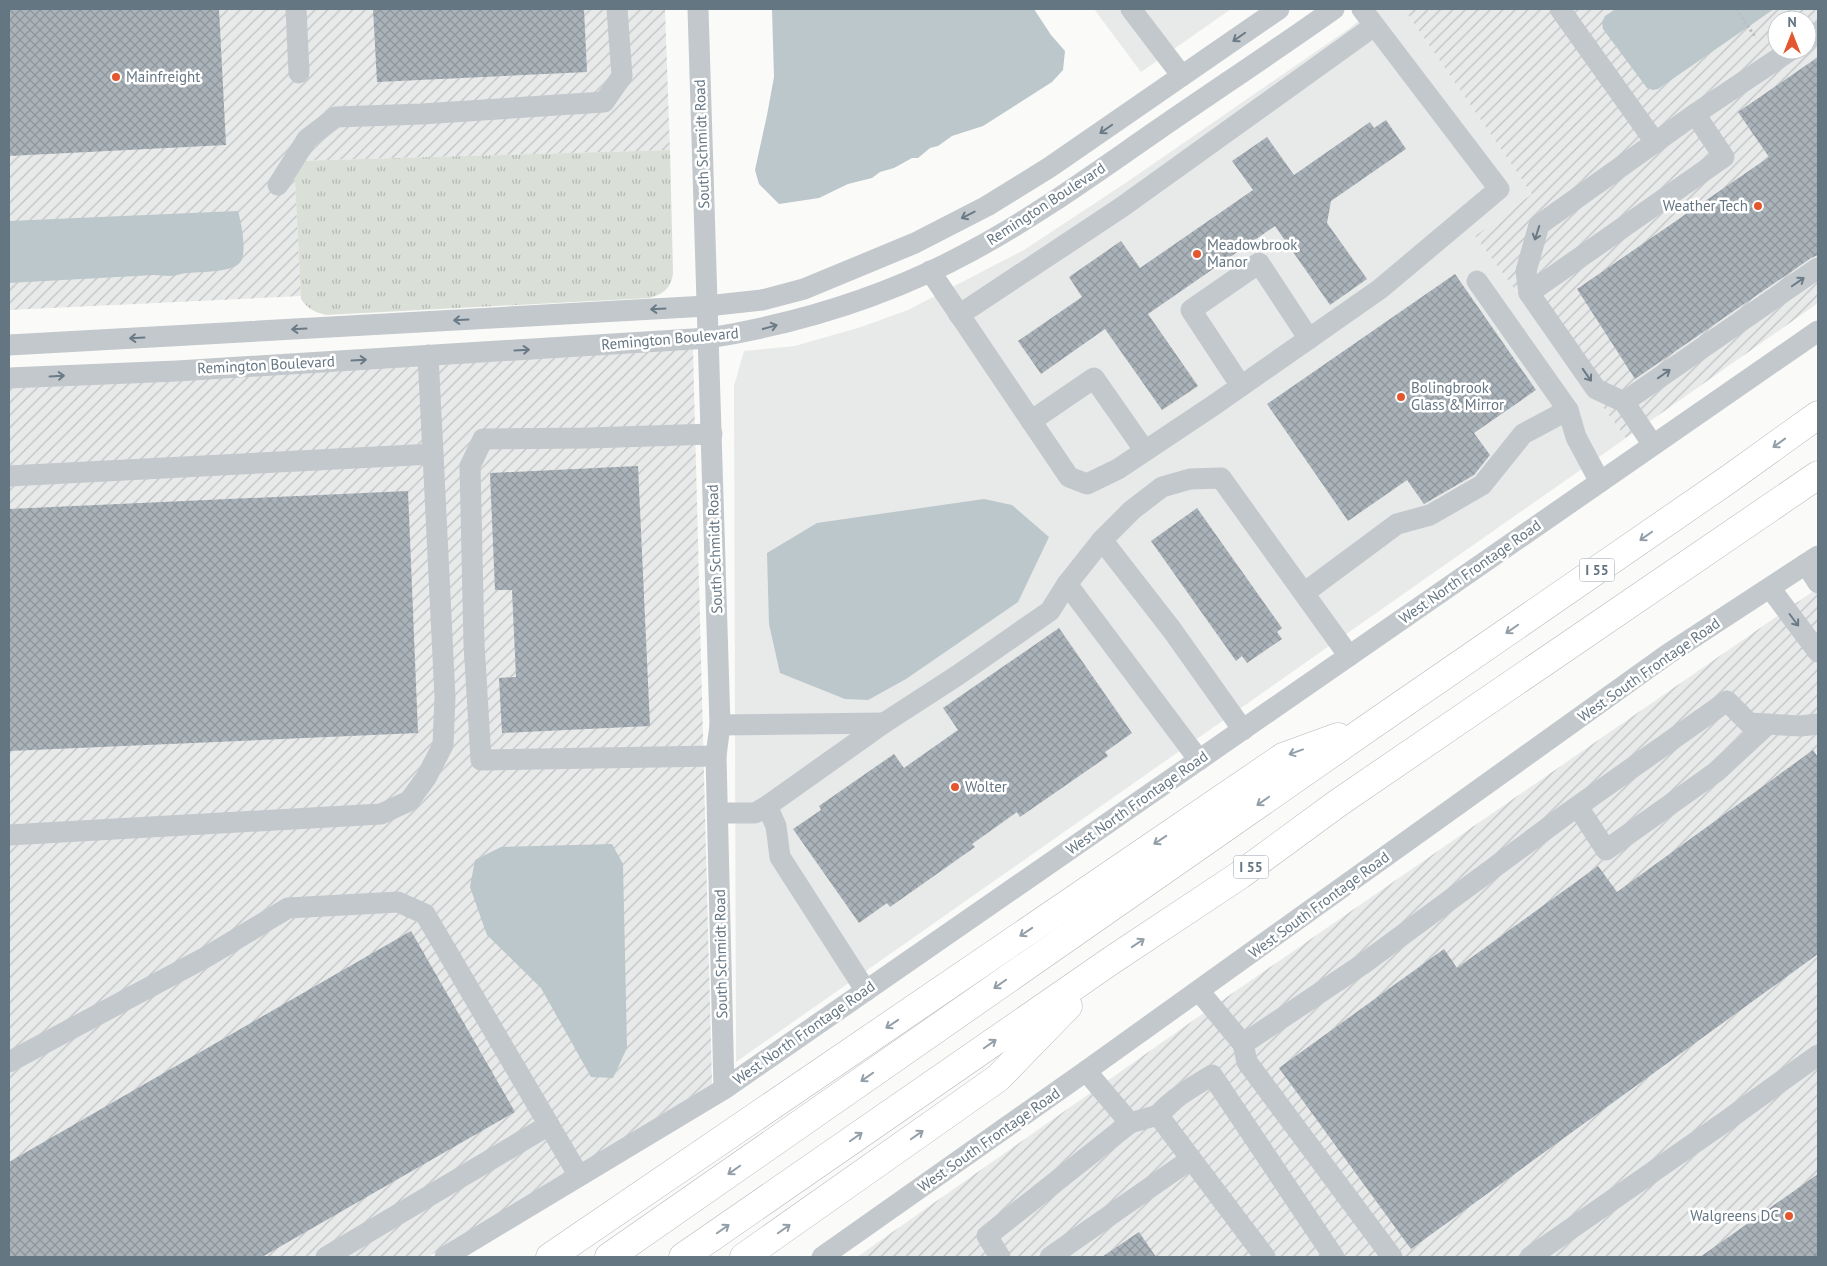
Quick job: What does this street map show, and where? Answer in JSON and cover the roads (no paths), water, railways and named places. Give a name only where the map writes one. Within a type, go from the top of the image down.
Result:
[{"type":"highway","name":"I 55","points":[[609,1257],[1818,415]]},
{"type":"highway","name":"I 55","points":[[683,1257],[1112,960],[1240,875],[1338,803],[1818,475]]},
{"type":"highway","points":[[550,1257],[1283,757],[1375,723]]},
{"type":"highway","points":[[744,1257],[998,1078],[1112,960]]},
{"type":"street","points":[[296,9],[299,73]]},
{"type":"street","points":[[278,185],[307,139],[336,117],[604,102],[622,76],[617,9]]},
{"type":"street","name":"South Schmidt Road","points":[[698,9],[720,725],[716,756],[724,1089]]},
{"type":"street","points":[[1131,9],[1182,76]]},
{"type":"street","name":"Remington Boulevard","points":[[9,345],[707,306],[762,300],[804,289],[916,243],[987,206],[1050,167],[1279,9]]},
{"type":"street","name":"Remington Boulevard","points":[[9,378],[187,370],[709,338],[759,330],[801,319],[872,296],[930,271],[972,251],[1034,215],[1334,9]]},
{"type":"street","points":[[930,271],[1069,477],[1087,484],[1118,469],[1380,289],[1499,189],[1362,9]]},
{"type":"street","points":[[1563,10],[1656,142]]},
{"type":"street","points":[[959,315],[1122,207],[1374,26]]},
{"type":"street","points":[[1653,445],[1624,402],[1596,389],[1530,293],[1526,270],[1539,225],[1695,114],[1776,60]]},
{"type":"street","points":[[1530,293],[1724,157],[1695,114]]},
{"type":"street","points":[[1241,386],[1191,310],[1260,264],[1309,339]]},
{"type":"street","points":[[1624,402],[1818,268]]},
{"type":"street","points":[[1477,281],[1568,410],[1576,437],[1600,482]]},
{"type":"street","name":"West North Frontage Road","points":[[445,1257],[724,1089],[1818,331]]},
{"type":"street","points":[[9,835],[381,814],[409,801],[426,778],[443,745],[445,697],[428,355]]},
{"type":"street","points":[[1031,421],[1094,378],[1145,451]]},
{"type":"street","points":[[1304,593],[1397,524],[1430,515],[1482,485],[1523,434],[1568,410]]},
{"type":"street","points":[[712,434],[483,439],[470,466],[474,644],[481,760],[716,756]]},
{"type":"street","points":[[9,476],[433,454]]},
{"type":"street","points":[[718,813],[755,813],[767,806],[884,723],[958,675],[1050,611],[1067,584],[1102,540],[1132,510],[1162,487],[1190,479],[1221,478],[1349,656]]},
{"type":"street","points":[[1102,540],[1172,630],[1242,730]]},
{"type":"street","points":[[1812,560],[1818,583]]},
{"type":"street","name":"West South Frontage Road","points":[[822,1257],[1086,1071],[1668,654],[1812,560]]},
{"type":"street","points":[[1067,584],[1199,760]]},
{"type":"street","points":[[1770,588],[1818,652]]},
{"type":"street","points":[[1243,1044],[1363,964],[1727,701],[1749,723],[1800,726],[1818,724]]},
{"type":"street","points":[[720,725],[884,723]]},
{"type":"street","points":[[1578,807],[1606,850],[1716,772],[1768,724]]},
{"type":"street","points":[[767,806],[776,826],[780,856],[866,990]]},
{"type":"street","points":[[9,1062],[208,956],[288,908],[398,902],[424,914],[579,1176]]},
{"type":"street","points":[[1199,990],[1243,1044],[1247,1062],[1392,1257]]},
{"type":"street","points":[[1530,1257],[1818,1055]]},
{"type":"street","points":[[1086,1071],[1130,1123]]},
{"type":"street","points":[[1000,1257],[987,1236],[1130,1123],[1158,1115],[1168,1103],[1212,1075],[1334,1257]]},
{"type":"street","points":[[1158,1115],[1265,1257]]},
{"type":"street","points":[[326,1257],[549,1125]]},
{"type":"street","points":[[1050,1257],[1191,1159]]},
{"type":"place","name":"Mainfreight","points":[[116,77]]},
{"type":"place","name":"Weather Tech","points":[[1758,206]]},
{"type":"place","name":"Meadowbrook Manor","points":[[1197,254]]},
{"type":"place","name":"Bolingbrook Glass & Mirror","points":[[1401,397]]},
{"type":"place","name":"Wolter","points":[[955,787]]},
{"type":"place","name":"Walgreens DC","points":[[1789,1216]]}]
